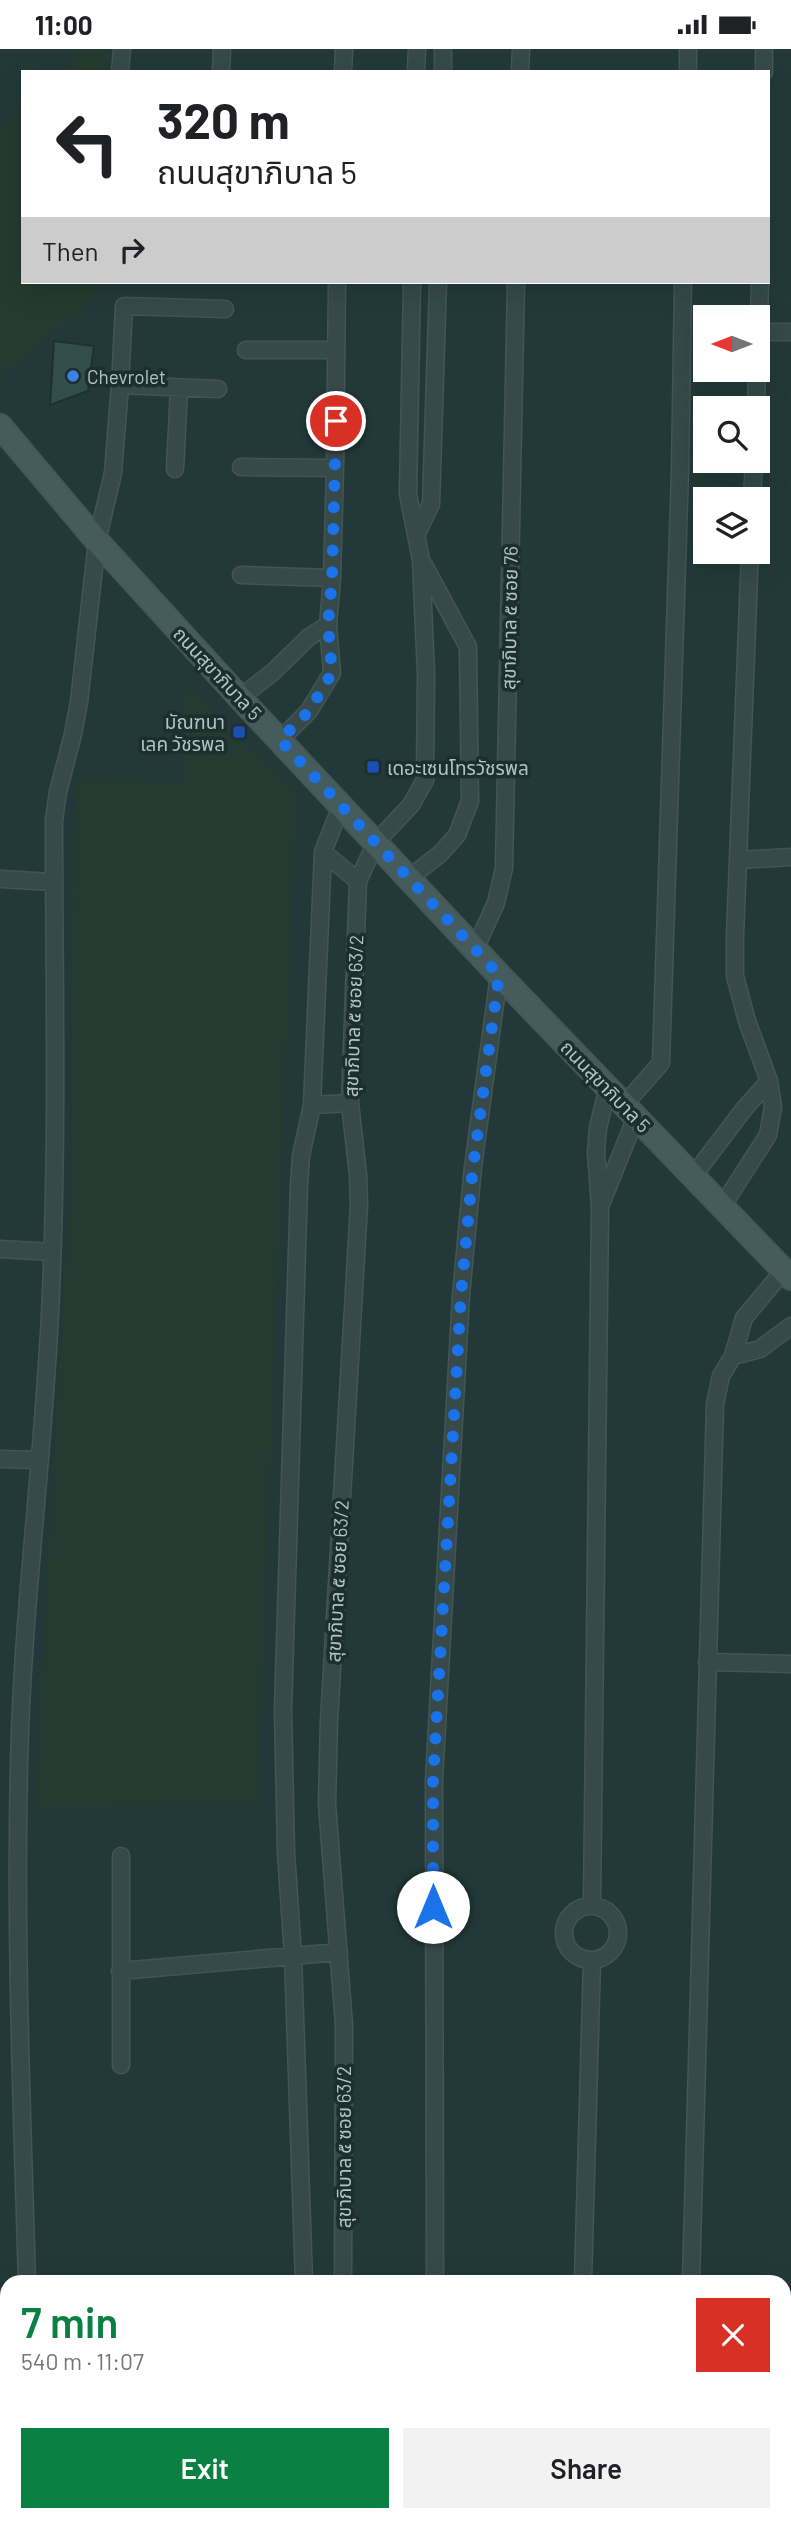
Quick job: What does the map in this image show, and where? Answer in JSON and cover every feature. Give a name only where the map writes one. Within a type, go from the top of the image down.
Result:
[{"type":"main road","name":"ถนนสุขาภิบาล 5","points":[[0,426],[97,541],[240,698],[499,975],[788,1274]]},
{"type":"street","points":[[120,70],[122,49]]},
{"type":"street","points":[[221,70],[222,49]]},
{"type":"street","points":[[343,70],[344,49]]},
{"type":"street","points":[[416,70],[417,49]]},
{"type":"street","points":[[443,49],[443,70]]},
{"type":"street","points":[[520,70],[521,49]]},
{"type":"street","points":[[688,49],[688,70]]},
{"type":"street","points":[[764,49],[764,70]]},
{"type":"street","points":[[280,740],[309,711],[332,673],[328,625],[335,468],[337,284]]},
{"type":"street","points":[[323,852],[358,881],[376,842],[411,805],[425,779],[426,675],[421,560],[408,493],[412,284]]},
{"type":"street","points":[[417,533],[431,504],[438,284]]},
{"type":"street","name":"สุขาภิบาล ๕ ซอย 76","points":[[475,949],[496,903],[504,868],[516,284]]},
{"type":"street","points":[[600,1206],[630,1111],[661,1063],[662,1052],[680,485],[683,284]]},
{"type":"street","points":[[759,305],[760,284]]},
{"type":"street","points":[[27,2275],[8,1912],[52,1252],[55,1112],[54,820],[79,702],[97,541],[113,473],[124,306],[225,309]]},
{"type":"street","points":[[770,332],[791,332]]},
{"type":"street","points":[[246,350],[336,350]]},
{"type":"street","points":[[120,385],[218,389]]},
{"type":"street","points":[[175,469],[179,387]]},
{"type":"street","points":[[241,467],[335,468]]},
{"type":"street","points":[[409,878],[440,854],[457,835],[470,801],[468,647],[421,560]]},
{"type":"street","points":[[723,1205],[768,1135],[772,1107],[769,1081],[747,1021],[735,976],[749,564]]},
{"type":"street","points":[[241,575],[332,578]]},
{"type":"street","points":[[240,698],[274,671],[309,636],[328,625]]},
{"type":"street","points":[[304,2275],[293,1956],[286,1852],[283,1710],[299,1185],[301,1156],[312,1105],[323,852],[341,806]]},
{"type":"street","points":[[738,860],[791,857]]},
{"type":"street","points":[[0,879],[54,882]]},
{"type":"street","name":"สุขาภิบาล ๕ ซอย 63/2","points":[[342,2275],[344,2025],[327,1804],[329,1721],[359,1205],[350,1103],[358,881]]},
{"type":"street","points":[[435,2275],[433,1780],[461,1295],[473,1167],[499,975]]},
{"type":"street","points":[[694,1175],[769,1081]]},
{"type":"street","points":[[592,1905],[600,1206],[596,1152],[598,1128],[608,1087]]},
{"type":"street","points":[[312,1105],[350,1103]]},
{"type":"street","points":[[0,1249],[52,1252]]},
{"type":"street","points":[[691,2275],[715,1404],[721,1375],[733,1356],[744,1318],[788,1274]]},
{"type":"street","points":[[733,1356],[760,1349],[791,1326]]},
{"type":"street","points":[[0,1459],[39,1460]]},
{"type":"street","points":[[707,1662],[791,1664]]},
{"type":"street","points":[[121,1856],[121,2065]]},
{"type":"street","points":[[592,1905],[609,1912],[618,1928],[618,1937],[609,1954],[592,1960],[584,1959],[570,1951],[563,1928],[570,1914],[592,1905]]},
{"type":"street","points":[[120,1971],[339,1952]]},
{"type":"street","points":[[583,2275],[592,1960]]},
{"type":"green space","points":[[86,49],[107,49],[106,70],[62,70]]},
{"type":"green space","points":[[21,107],[21,284],[97,284],[97,297],[3,374],[0,372],[0,126]]},
{"type":"green space","points":[[186,684],[296,795],[257,1803],[34,1808],[71,1169],[75,779],[183,783]]},
{"type":"building","points":[[54,341],[94,346],[88,391],[50,405]]},
{"type":"place","name":"Chevrolet","points":[[73,376]]},
{"type":"place","name":"มัณฑนา เลค วัชรพล","points":[[239,732]]},
{"type":"place","name":"เดอะเซนโทรวัชรพล","points":[[373,767]]},
{"type":"route","points":[[336,421],[332,578],[328,625],[332,673],[309,711],[280,740],[499,975],[473,1167],[461,1295],[433,1780],[433,1907]]}]
